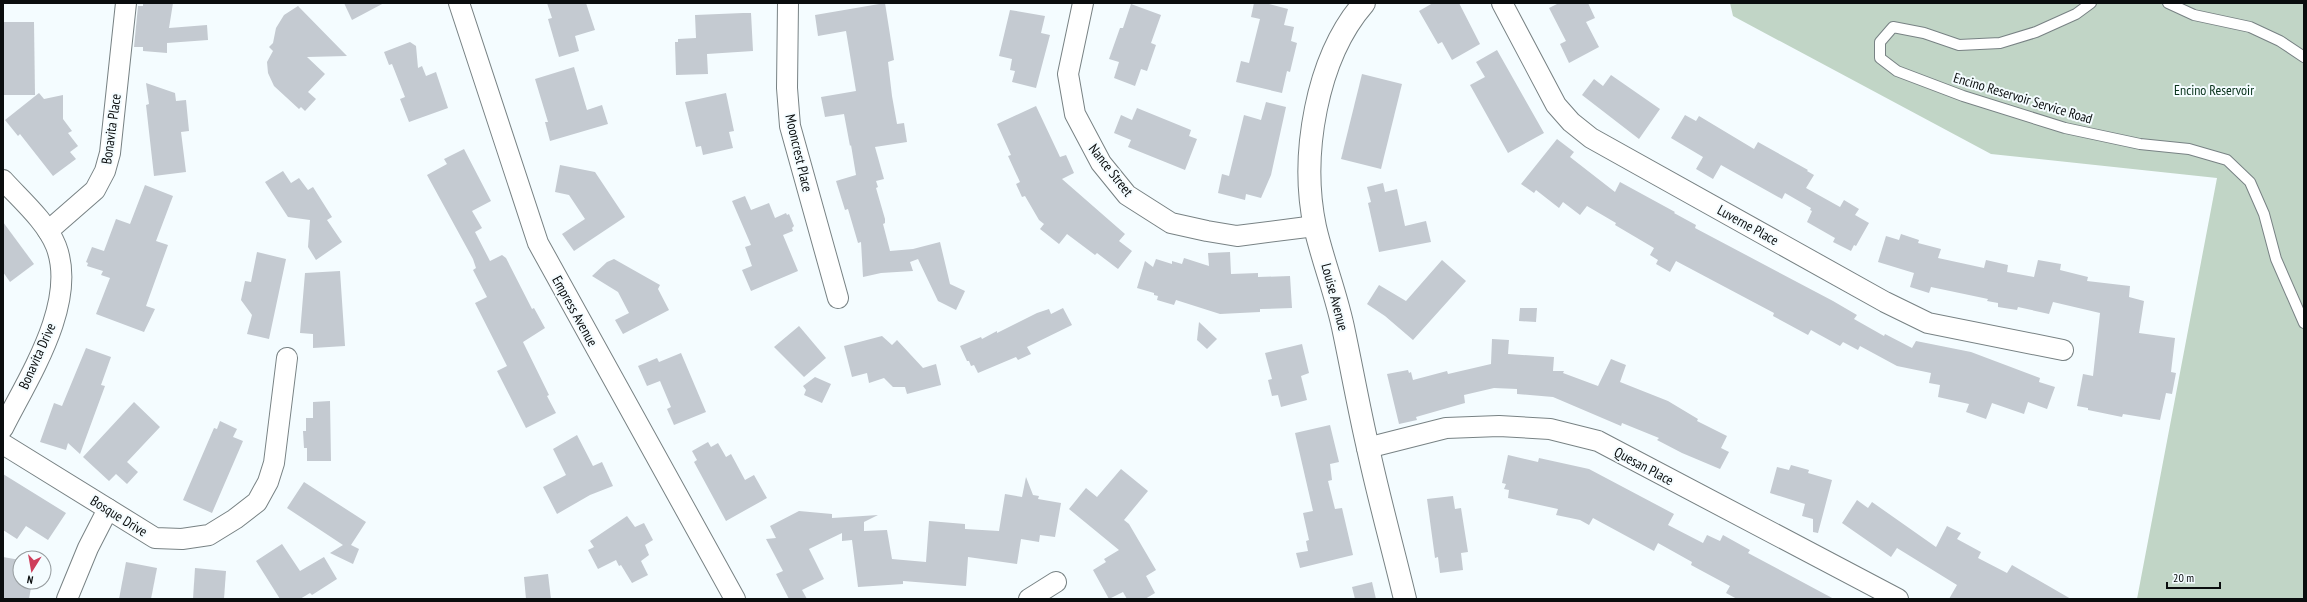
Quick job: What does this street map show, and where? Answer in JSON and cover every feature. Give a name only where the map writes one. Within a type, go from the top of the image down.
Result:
[{"type":"street","name":"Bonavita Place","points":[[48,231],[95,190],[105,171],[110,153],[126,3]]},
{"type":"street","name":"Empress Avenue","points":[[459,3],[538,243],[735,599]]},
{"type":"street","name":"Mooncrest Place","points":[[788,3],[787,88],[790,126],[838,298]]},
{"type":"street","name":"Nance Street","points":[[1083,3],[1068,74],[1075,114],[1101,162],[1127,195],[1172,223],[1237,236],[1315,226]]},
{"type":"street","name":"Louise Avenue","points":[[1364,3],[1350,19],[1330,58],[1315,118],[1310,152],[1310,190],[1315,226],[1344,330],[1368,448],[1405,599]]},
{"type":"street","name":"Luverne Place","points":[[1502,3],[1556,105],[1571,122],[1591,138],[1885,302],[1928,322],[2063,350]]},
{"type":"street","name":"Bonavita Drive","points":[[3,180],[48,231],[56,246],[60,263],[60,284],[57,307],[49,337],[3,428]]},
{"type":"street","name":"Bosque Drive","points":[[3,444],[155,538],[182,539],[209,535],[235,519],[257,502],[268,482],[274,463],[287,358]]},
{"type":"street","name":"Quesan Place","points":[[1368,448],[1446,428],[1484,427],[1550,429],[1598,442],[1898,599]]},
{"type":"street","points":[[66,599],[88,548],[108,509]]},
{"type":"street","points":[[1029,599],[1056,582]]},
{"type":"lane","name":"Encino Reservoir Service Road","points":[[2091,3],[2076,14],[2056,23],[2000,43],[1959,45],[1924,33],[1893,27],[1880,42],[1880,58],[1897,71],[1963,96],[2065,128],[2140,144],[2189,149],[2226,160],[2250,182],[2264,214],[2276,259],[2304,323]]},
{"type":"lane","points":[[2168,3],[2194,15],[2250,27],[2280,41],[2304,57]]},
{"type":"green space","name":"Encino Reservoir","points":[[1730,3],[2304,3],[2304,599],[2137,599],[2217,178],[1991,154],[1733,16]]},
{"type":"building","points":[[143,3],[173,3],[169,28],[207,25],[208,40],[167,43],[167,53],[143,51],[143,47],[134,47],[138,6],[143,6]]},
{"type":"building","points":[[344,3],[384,3],[352,20]]},
{"type":"building","points":[[547,3],[586,3],[595,30],[575,36],[579,51],[559,57],[548,19],[552,18]]},
{"type":"building","points":[[885,3],[894,60],[888,62],[892,96],[897,124],[904,123],[907,142],[875,147],[884,179],[876,181],[878,187],[876,188],[885,219],[885,223],[883,224],[890,251],[913,249],[940,242],[950,284],[965,291],[956,310],[938,301],[918,259],[910,262],[913,271],[881,273],[863,277],[861,242],[858,243],[848,209],[845,210],[836,181],[856,175],[851,145],[850,146],[844,114],[825,117],[821,97],[856,91],[846,31],[818,36],[815,15]]},
{"type":"building","points":[[1254,3],[1265,3],[1288,9],[1284,25],[1294,27],[1291,41],[1297,43],[1290,72],[1287,71],[1282,93],[1236,82],[1241,61],[1249,63],[1260,19],[1251,17]]},
{"type":"building","points":[[1433,3],[1459,3],[1480,44],[1452,60],[1442,42],[1438,44],[1419,11]]},
{"type":"building","points":[[1559,3],[1588,3],[1595,18],[1586,22],[1599,47],[1569,63],[1560,44],[1566,41],[1549,8]]},
{"type":"building","points":[[1131,4],[1161,15],[1151,43],[1156,45],[1147,71],[1141,69],[1135,86],[1114,78],[1119,62],[1109,59],[1120,28],[1123,28]]},
{"type":"building","points":[[298,6],[347,56],[307,57],[325,74],[308,92],[316,99],[305,111],[301,107],[299,109],[274,86],[268,73],[267,62],[273,51],[269,47],[273,43],[276,28],[284,15]]},
{"type":"building","points":[[1010,10],[1045,16],[1041,33],[1050,35],[1036,88],[1012,82],[1015,71],[1010,70],[1012,59],[999,56]]},
{"type":"building","points":[[751,13],[753,51],[707,54],[708,74],[676,75],[675,42],[678,42],[678,39],[696,38],[695,15]]},
{"type":"building","points":[[3,22],[34,22],[35,95],[3,95]]},
{"type":"building","points":[[410,42],[416,46],[418,68],[422,66],[426,76],[436,72],[448,108],[409,122],[400,99],[405,97],[392,64],[389,65],[384,52]]},
{"type":"building","points":[[1497,50],[1544,133],[1508,153],[1470,85],[1485,77],[1476,62]]},
{"type":"building","points":[[574,67],[587,110],[602,105],[608,124],[550,141],[545,122],[548,122],[535,79]]},
{"type":"building","points":[[1362,74],[1402,84],[1381,169],[1341,159]]},
{"type":"building","points":[[1611,75],[1660,109],[1639,139],[1582,95],[1594,79],[1603,86]]},
{"type":"building","points":[[146,83],[175,93],[176,101],[186,100],[189,131],[181,132],[186,172],[154,176],[146,105],[149,104]]},
{"type":"building","points":[[39,93],[44,99],[63,95],[63,119],[72,131],[68,133],[78,146],[70,152],[76,159],[53,176],[20,134],[18,136],[5,120]]},
{"type":"building","points":[[726,93],[734,131],[729,132],[733,148],[703,155],[701,146],[696,147],[685,102]]},
{"type":"building","points":[[1266,102],[1286,107],[1271,175],[1261,198],[1246,194],[1245,200],[1218,193],[1222,174],[1229,176],[1244,115],[1261,120]]},
{"type":"building","points":[[1036,106],[1060,157],[1066,155],[1074,173],[1062,179],[1125,234],[1119,241],[1132,251],[1118,269],[1097,253],[1095,255],[1067,234],[1059,244],[1040,229],[1044,224],[1039,220],[1025,196],[1022,197],[1016,184],[1020,182],[1008,156],[1011,155],[997,124]]},
{"type":"building","points":[[1137,108],[1191,130],[1189,136],[1197,139],[1185,170],[1128,147],[1131,140],[1114,133],[1121,115],[1132,120]]},
{"type":"building","points":[[1685,115],[1696,121],[1699,116],[1754,149],[1758,142],[1808,170],[1807,171],[1814,175],[1806,188],[1840,207],[1844,200],[1859,209],[1855,215],[1869,223],[1856,246],[1854,245],[1851,251],[1833,242],[1835,238],[1807,222],[1812,211],[1810,210],[1811,208],[1785,193],[1782,199],[1721,165],[1713,179],[1696,169],[1703,157],[1671,138]]},
{"type":"building","points":[[1557,139],[1574,152],[1570,157],[1615,192],[1620,182],[1675,212],[1674,213],[1696,225],[1695,228],[1857,315],[1854,319],[1884,336],[1885,334],[1912,348],[1916,341],[1971,352],[2040,378],[2039,382],[2055,387],[2047,409],[2028,402],[2024,414],[1992,403],[1986,419],[1966,412],[1969,404],[1938,397],[1940,385],[1929,383],[1931,373],[1897,366],[1860,346],[1858,350],[1843,342],[1840,346],[1811,330],[1808,335],[1773,316],[1774,313],[1676,261],[1670,272],[1656,264],[1658,260],[1650,255],[1654,248],[1615,225],[1616,223],[1587,206],[1580,215],[1563,202],[1559,208],[1536,190],[1534,193],[1521,184]]},
{"type":"building","points":[[464,149],[491,201],[472,211],[482,228],[475,232],[490,261],[502,255],[506,258],[532,309],[534,308],[545,328],[523,342],[549,395],[547,396],[556,413],[526,428],[497,371],[507,366],[475,303],[487,297],[473,270],[476,268],[473,259],[427,175],[447,164],[444,159]]},
{"type":"building","points":[[560,165],[595,172],[625,217],[574,251],[562,234],[585,219],[569,195],[555,192]]},
{"type":"building","points":[[283,171],[291,183],[299,178],[308,190],[313,187],[332,217],[327,220],[342,242],[316,260],[308,247],[310,220],[288,217],[265,182]]},
{"type":"building","points":[[1383,183],[1385,192],[1397,189],[1405,226],[1426,221],[1431,242],[1379,252],[1368,203],[1371,202],[1367,187]]},
{"type":"building","points":[[145,185],[173,196],[156,241],[168,245],[146,306],[155,309],[144,332],[96,314],[110,278],[101,275],[103,271],[87,266],[88,263],[86,262],[92,247],[104,251],[116,219],[130,224]]},
{"type":"building","points":[[745,196],[751,210],[769,203],[775,218],[786,213],[787,215],[789,214],[794,226],[792,228],[793,231],[783,235],[798,271],[751,291],[742,270],[752,266],[745,247],[751,245],[732,201]]},
{"type":"building","points":[[3,222],[34,264],[10,282],[3,272]]},
{"type":"building","points":[[1901,234],[1919,240],[1918,243],[1941,249],[1938,258],[1984,268],[1986,260],[2008,265],[2007,272],[2034,277],[2038,260],[2061,264],[2060,270],[2088,277],[2087,281],[2130,286],[2129,297],[2144,301],[2139,333],[2175,338],[2171,372],[2176,373],[2172,394],[2166,393],[2160,420],[2123,414],[2122,417],[2088,410],[2088,408],[2077,406],[2083,374],[2093,376],[2100,313],[2053,302],[2049,314],[2018,307],[2017,310],[1998,307],[1998,303],[1987,301],[1988,299],[1931,287],[1929,293],[1910,287],[1914,273],[1878,262],[1886,236],[1899,240]]},
{"type":"building","points":[[257,252],[286,259],[269,339],[247,334],[252,315],[241,300],[245,281],[251,282]]},
{"type":"building","points":[[1230,252],[1231,274],[1258,273],[1258,277],[1290,276],[1292,308],[1260,309],[1260,312],[1220,314],[1176,300],[1174,305],[1157,300],[1158,296],[1154,295],[1154,293],[1137,288],[1145,261],[1153,267],[1156,259],[1172,264],[1172,261],[1182,264],[1184,258],[1209,266],[1208,253]]},
{"type":"building","points":[[614,259],[660,285],[658,289],[669,310],[623,334],[615,320],[629,313],[618,292],[592,276],[607,262]]},
{"type":"building","points":[[1442,260],[1466,281],[1413,340],[1385,316],[1367,304],[1379,285],[1406,301]]},
{"type":"building","points":[[340,271],[345,346],[313,348],[313,334],[300,333],[305,273]]},
{"type":"building","points":[[1063,308],[1072,325],[1027,347],[1031,354],[1018,360],[1016,357],[978,373],[974,365],[971,366],[969,361],[967,361],[960,346],[981,337],[982,339],[997,331],[997,333],[1037,313],[1049,309],[1051,314]]},
{"type":"building","points":[[1520,308],[1537,308],[1536,322],[1519,321]]},
{"type":"building","points":[[1199,322],[1217,339],[1207,349],[1197,340]]},
{"type":"building","points":[[799,326],[826,358],[804,377],[774,347]]},
{"type":"building","points":[[882,336],[892,345],[897,340],[923,368],[936,364],[941,385],[907,394],[905,387],[893,387],[884,378],[869,383],[867,373],[852,377],[844,346]]},
{"type":"building","points":[[1492,339],[1509,340],[1508,354],[1554,357],[1553,371],[1564,371],[1563,373],[1598,386],[1611,359],[1626,365],[1620,382],[1668,401],[1698,419],[1697,421],[1727,436],[1721,448],[1729,452],[1720,469],[1682,453],[1657,440],[1659,438],[1622,423],[1621,426],[1553,397],[1517,394],[1517,389],[1494,388],[1464,395],[1465,403],[1416,417],[1417,420],[1399,424],[1387,374],[1408,370],[1409,373],[1411,372],[1413,380],[1447,371],[1448,374],[1491,364]]},
{"type":"building","points":[[1302,344],[1309,373],[1301,376],[1307,400],[1281,407],[1278,395],[1272,396],[1268,380],[1272,379],[1265,353]]},
{"type":"building","points":[[86,348],[111,357],[101,385],[105,386],[80,454],[68,443],[66,450],[40,442],[54,403],[62,406]]},
{"type":"building","points":[[681,353],[706,412],[674,425],[667,409],[671,407],[660,381],[647,386],[638,366],[657,358],[659,362]]},
{"type":"building","points":[[815,377],[831,384],[822,403],[804,395],[806,390],[803,386]]},
{"type":"building","points":[[330,401],[331,461],[307,461],[307,448],[304,448],[303,431],[306,431],[306,418],[313,418],[313,402]]},
{"type":"building","points":[[134,402],[160,427],[127,462],[138,472],[127,484],[116,474],[109,481],[83,457]]},
{"type":"building","points":[[220,421],[237,429],[233,437],[243,441],[212,513],[183,500],[214,428],[217,429]]},
{"type":"building","points":[[1330,425],[1339,462],[1330,464],[1332,480],[1328,481],[1335,509],[1342,508],[1353,555],[1300,568],[1296,553],[1308,551],[1306,541],[1309,540],[1303,513],[1313,511],[1295,433]]},
{"type":"building","points":[[577,435],[593,466],[602,462],[613,486],[590,495],[557,514],[543,487],[566,475],[553,449]]},
{"type":"building","points":[[708,442],[711,447],[718,443],[726,457],[731,454],[745,480],[754,475],[767,498],[726,521],[694,462],[697,460],[692,451]]},
{"type":"building","points":[[1508,455],[1538,462],[1539,458],[1589,469],[1674,514],[1668,525],[1703,543],[1707,535],[1720,541],[1723,535],[1750,550],[1748,553],[1834,599],[1737,599],[1726,593],[1730,586],[1691,565],[1692,562],[1658,543],[1654,551],[1593,518],[1589,525],[1580,520],[1556,515],[1558,509],[1508,498],[1509,490],[1504,489],[1506,484],[1502,483]]},
{"type":"building","points":[[1791,465],[1809,470],[1808,473],[1832,480],[1818,533],[1813,532],[1813,519],[1802,516],[1805,504],[1770,493],[1777,467],[1789,470]]},
{"type":"building","points":[[1121,469],[1148,491],[1124,520],[1129,524],[1156,570],[1146,576],[1155,593],[1145,599],[1127,599],[1123,592],[1109,599],[1093,570],[1106,562],[1104,559],[1119,550],[1069,509],[1086,488],[1097,497]]},
{"type":"building","points":[[3,474],[66,513],[48,540],[26,526],[17,539],[3,530]]},
{"type":"building","points":[[1026,477],[1033,495],[1039,496],[1038,499],[1061,503],[1055,537],[1040,535],[1039,542],[1021,539],[1017,564],[968,557],[966,586],[903,581],[903,584],[858,587],[852,540],[842,541],[842,533],[809,549],[824,579],[802,590],[807,599],[789,599],[776,574],[783,571],[766,539],[776,538],[770,526],[799,511],[832,514],[832,518],[878,515],[864,522],[864,531],[887,530],[892,559],[926,562],[929,521],[965,524],[965,529],[999,531],[1005,494],[1022,497]]},
{"type":"building","points":[[304,482],[366,522],[351,545],[359,549],[353,564],[330,553],[343,545],[287,508]]},
{"type":"building","points":[[1453,496],[1455,509],[1461,508],[1468,552],[1461,553],[1463,570],[1440,573],[1438,557],[1435,558],[1427,499]]},
{"type":"building","points":[[1857,500],[1868,508],[1872,502],[1936,547],[1947,526],[1961,533],[1957,539],[1981,552],[1978,558],[2007,573],[2012,565],[2071,599],[1949,599],[1957,585],[1897,548],[1891,557],[1842,523]]},
{"type":"building","points":[[627,516],[635,527],[644,523],[653,540],[645,545],[649,555],[641,561],[648,575],[632,583],[621,565],[619,566],[616,560],[598,569],[588,550],[594,547],[590,541]]},
{"type":"building","points":[[282,544],[300,571],[324,557],[337,579],[312,595],[310,593],[300,599],[280,599],[256,561]]},
{"type":"building","points":[[3,557],[12,559],[12,590],[31,590],[29,599],[3,599]]},
{"type":"building","points":[[126,562],[157,568],[151,599],[119,599]]},
{"type":"building","points":[[195,568],[226,571],[224,599],[193,599]]},
{"type":"building","points":[[548,574],[551,599],[526,599],[524,577]]},
{"type":"building","points":[[1372,582],[1376,599],[1355,599],[1352,587]]}]
